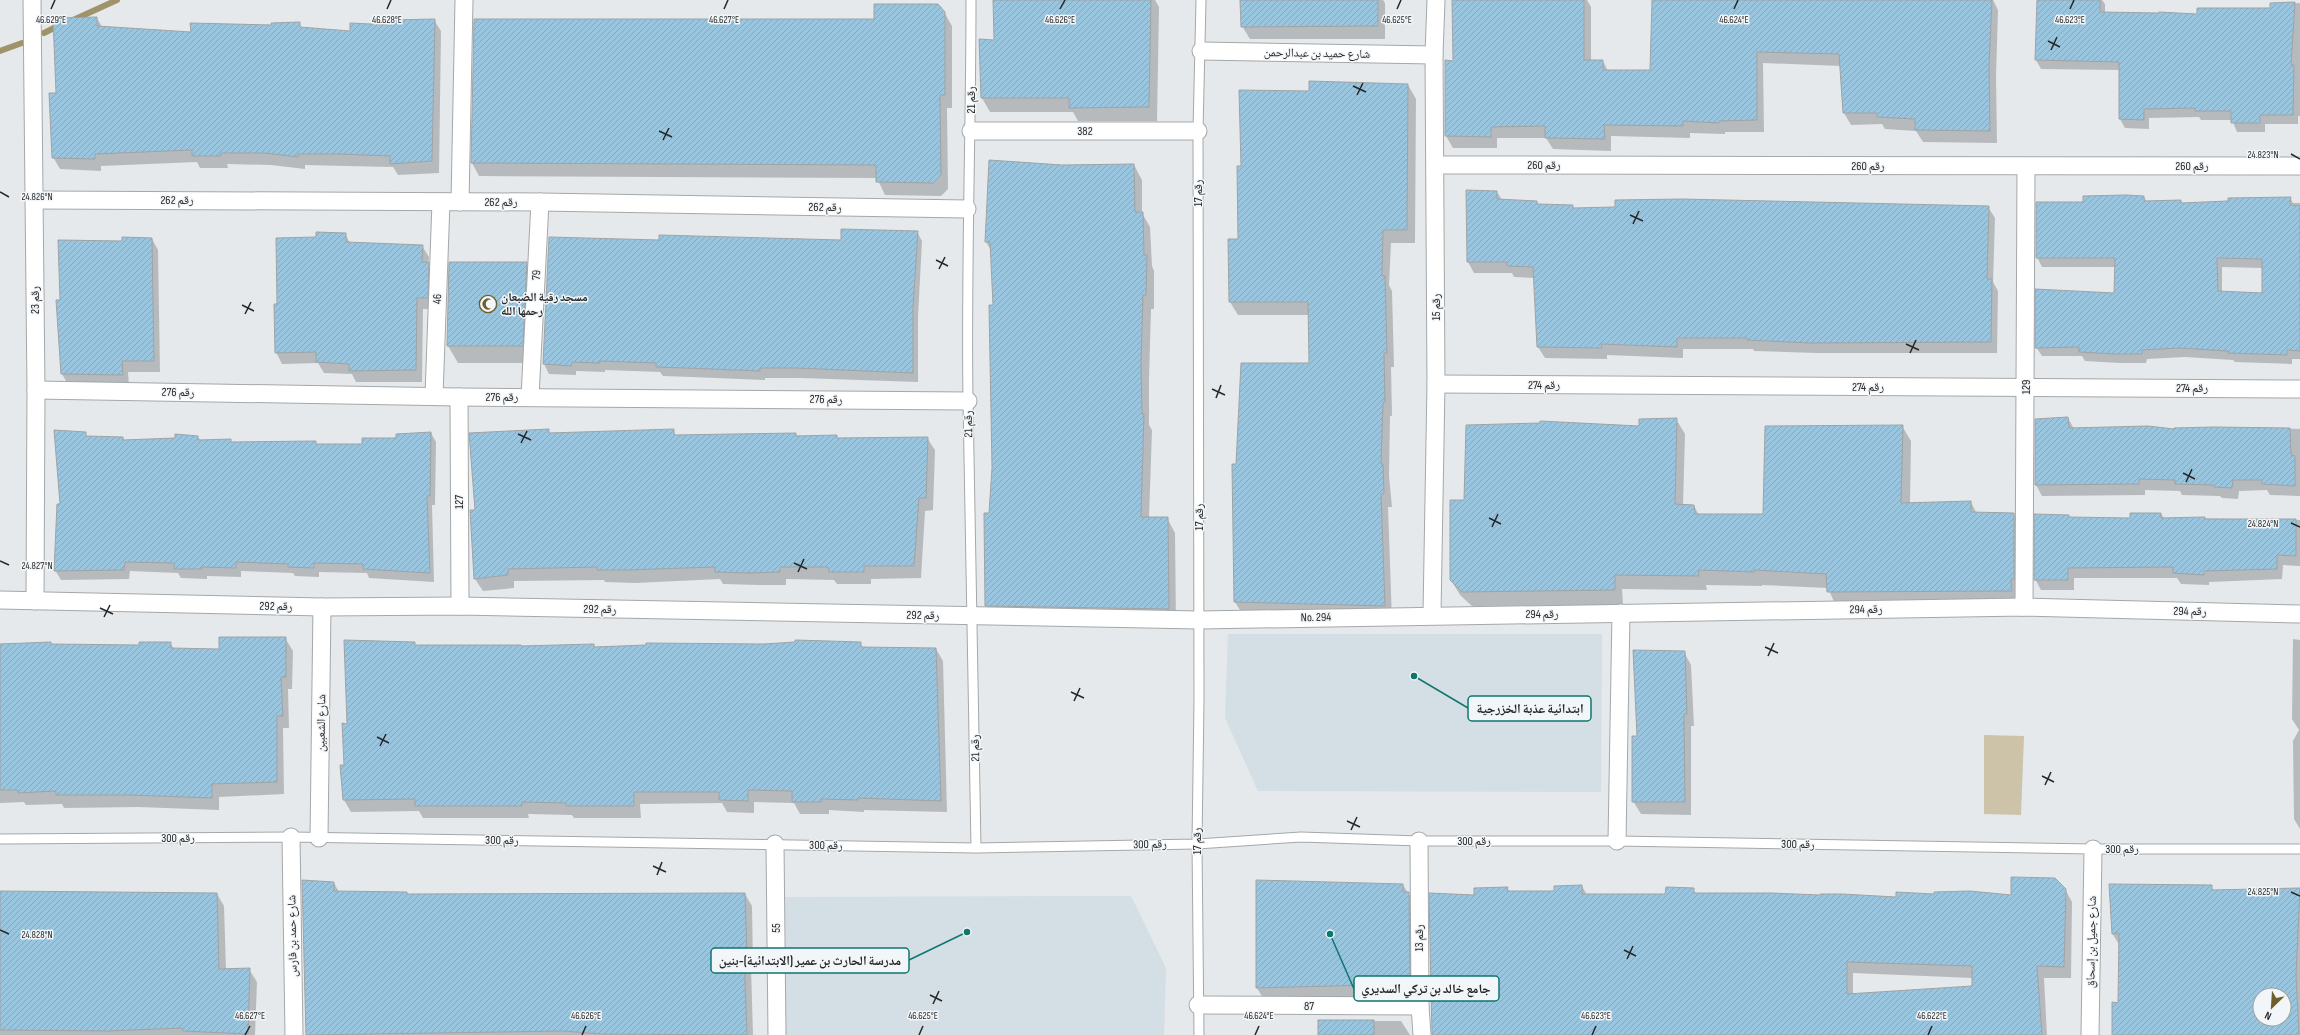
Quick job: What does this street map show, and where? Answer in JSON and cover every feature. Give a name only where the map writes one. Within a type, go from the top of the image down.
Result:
[{"type":"street","name":"رقم 23","points":[[32,0],[36,390],[34,601]]},
{"type":"street","points":[[460,202],[464,0]]},
{"type":"street","name":"رقم 15","points":[[1432,614],[1436,384],[1434,55],[1436,0]]},
{"type":"street","name":"شارع حميد بن عبدالرحمن","points":[[1201,51],[1434,55]]},
{"type":"street","name":"382","points":[[971,131],[1198,131]]},
{"type":"street","name":"رقم 260","points":[[1435,165],[2026,167],[2300,166]]},
{"type":"street","name":"129","points":[[2024,607],[2026,167]]},
{"type":"street","name":"رقم 262","points":[[34,200],[540,202],[967,209]]},
{"type":"street","name":"46","points":[[434,396],[440,202]]},
{"type":"street","name":"79","points":[[530,397],[540,202]]},
{"type":"street","name":"رقم 274","points":[[1436,384],[2300,389]]},
{"type":"street","name":"رقم 276","points":[[36,390],[459,397],[968,401]]},
{"type":"street","name":"127","points":[[459,397],[460,606]]},
{"type":"street","name":"رقم 292","points":[[0,600],[322,608],[460,606],[1199,620]]},
{"type":"street","name":"رقم 294","points":[[1432,614],[1621,613],[2024,607],[2300,614]]},
{"type":"street","name":"شارع الشعبين","points":[[319,838],[322,608]]},
{"type":"street","points":[[1617,841],[1621,613]]},
{"type":"street","name":"No. 294","points":[[1199,620],[1432,614]]},
{"type":"street","name":"شارع حمد بن فارس","points":[[290,837],[294,1035]]},
{"type":"street","name":"رقم 13","points":[[1419,841],[1420,1006],[1422,1035]]},
{"type":"street","name":"55","points":[[775,844],[776,1035]]},
{"type":"street","name":"شارع جميل بن إسحاق","points":[[2090,1035],[2093,849]]},
{"type":"street","name":"87","points":[[1198,1005],[1420,1006]]},
{"type":"lane","name":"رقم 21","points":[[971,0],[971,131],[967,209],[968,401],[976,848]]},
{"type":"lane","name":"رقم 17","points":[[1200,1035],[1198,1005],[1197,844],[1199,620],[1198,131],[1201,0]]},
{"type":"lane","name":"رقم 300","points":[[0,839],[290,837],[976,848],[1197,844],[1301,836],[1419,841],[1617,841],[2093,849],[2300,849]]},
{"type":"shaded area","points":[[1228,634],[1602,634],[1601,792],[1258,791],[1225,718]]},
{"type":"shaded area","points":[[1984,735],[2024,736],[2021,815],[1984,814]]},
{"type":"shaded area","points":[[1131,896],[1166,968],[1164,1035],[786,1035],[785,897]]},
{"type":"building","points":[[993,0],[1151,0],[1149,107],[1069,108],[1069,98],[981,98],[979,39],[994,40]]},
{"type":"building","points":[[1240,0],[1378,0],[1378,26],[1241,27]]},
{"type":"building","points":[[1452,0],[1584,0],[1584,60],[1603,60],[1603,70],[1650,70],[1652,0],[1992,0],[1989,65],[1990,131],[1915,130],[1915,119],[1877,117],[1877,113],[1843,113],[1839,54],[1757,52],[1757,120],[1719,121],[1719,123],[1683,121],[1683,126],[1604,125],[1605,139],[1545,138],[1545,126],[1491,127],[1491,137],[1445,136],[1445,60],[1453,61]]},
{"type":"building","points":[[2037,0],[2100,0],[2100,12],[2159,12],[2197,14],[2197,8],[2270,8],[2270,3],[2295,2],[2291,65],[2294,65],[2293,115],[2260,115],[2260,123],[2231,123],[2231,111],[2195,111],[2195,108],[2144,109],[2144,120],[2119,119],[2119,62],[2035,60]]},
{"type":"building","points":[[874,4],[938,4],[945,12],[945,95],[940,95],[941,175],[933,183],[876,182],[876,165],[471,163],[474,19],[874,19]]},
{"type":"building","points":[[97,17],[97,26],[191,32],[190,23],[272,25],[271,23],[300,22],[300,27],[350,31],[350,23],[392,25],[391,20],[435,19],[432,161],[390,164],[390,156],[339,154],[298,154],[298,157],[264,153],[221,153],[221,156],[192,156],[192,150],[95,154],[95,159],[52,158],[49,93],[56,93],[53,18]]},
{"type":"building","points":[[1309,81],[1408,84],[1407,230],[1383,230],[1382,276],[1385,276],[1387,353],[1384,353],[1385,402],[1383,402],[1381,464],[1383,464],[1384,494],[1381,494],[1385,606],[1234,602],[1232,464],[1236,464],[1241,363],[1309,363],[1308,302],[1229,302],[1228,239],[1238,239],[1237,166],[1241,166],[1239,90],[1309,91]]},
{"type":"building","points":[[989,160],[1062,165],[1134,164],[1135,212],[1143,212],[1144,255],[1147,255],[1146,295],[1143,295],[1141,363],[1142,414],[1144,414],[1141,517],[1168,517],[1169,609],[985,606],[984,513],[989,513],[992,468],[989,305],[993,305],[990,242],[985,242]]},
{"type":"building","points":[[1466,190],[1497,191],[1497,199],[1537,201],[1537,204],[1573,205],[1573,208],[1615,207],[1615,200],[1682,199],[1989,206],[1987,279],[1992,279],[1991,342],[1810,343],[1747,340],[1747,338],[1677,338],[1677,347],[1601,344],[1602,348],[1537,347],[1533,267],[1507,266],[1507,262],[1467,262]]},
{"type":"building","points":[[2083,196],[2144,196],[2144,201],[2181,200],[2181,203],[2228,201],[2228,198],[2291,197],[2290,205],[2300,206],[2300,351],[2287,350],[2287,355],[2228,353],[2228,351],[2179,348],[2142,350],[2142,354],[2114,354],[2079,352],[2079,347],[2035,348],[2035,289],[2114,293],[2115,258],[2036,258],[2036,202],[2083,202]],"holes":[[[2217,258],[2262,259],[2262,293],[2218,291]]]},
{"type":"building","points":[[841,229],[918,231],[913,307],[913,373],[796,368],[760,368],[760,371],[656,367],[656,363],[600,361],[600,363],[572,362],[571,366],[543,364],[549,237],[659,240],[659,235],[841,240]]},
{"type":"building","points":[[316,232],[346,233],[346,242],[423,245],[422,262],[429,262],[428,298],[417,298],[416,370],[349,371],[349,364],[316,362],[316,352],[275,353],[274,304],[277,304],[276,238],[316,237]]},
{"type":"building","points":[[122,237],[152,238],[154,361],[122,361],[123,375],[61,374],[56,300],[60,300],[58,240],[122,241]]},
{"type":"building","name":"مسجد رقية الضبعان رحمها الله","points":[[449,262],[527,262],[523,346],[447,346]]},
{"type":"building","points":[[2068,417],[2069,428],[2148,426],[2174,429],[2213,427],[2290,428],[2291,455],[2295,456],[2295,486],[2262,484],[2262,480],[2233,480],[2232,488],[2214,487],[2214,485],[2175,484],[2175,480],[2139,479],[2139,484],[2035,485],[2035,419]]},
{"type":"building","points":[[1677,418],[1675,504],[1694,505],[1695,514],[1763,514],[1765,426],[1903,425],[1901,503],[1971,501],[1971,512],[2014,513],[2014,579],[2011,579],[2012,591],[1827,592],[1826,574],[1754,570],[1754,572],[1698,570],[1699,576],[1615,575],[1615,590],[1462,592],[1450,580],[1450,500],[1464,500],[1466,425],[1540,423],[1540,421],[1639,426],[1639,419]]},
{"type":"building","points":[[549,429],[549,433],[674,429],[674,435],[796,433],[796,436],[837,435],[837,438],[928,437],[926,498],[919,498],[914,566],[864,566],[864,572],[829,572],[828,567],[780,567],[780,572],[750,573],[715,572],[715,567],[627,570],[597,570],[597,567],[508,569],[508,575],[474,579],[470,510],[475,510],[469,433]]},
{"type":"building","points":[[54,430],[86,432],[86,436],[123,437],[123,440],[175,438],[175,434],[198,436],[198,440],[231,439],[231,442],[316,441],[316,444],[362,444],[362,438],[396,438],[396,434],[431,432],[430,496],[427,496],[430,573],[363,569],[363,564],[314,563],[314,568],[288,567],[288,564],[236,562],[236,568],[202,567],[202,569],[174,569],[174,563],[125,562],[124,570],[54,571],[57,504],[60,504]]},
{"type":"building","points":[[2130,513],[2161,513],[2161,518],[2205,517],[2205,519],[2296,519],[2296,556],[2277,555],[2277,569],[2204,571],[2204,575],[2173,573],[2173,567],[2068,568],[2068,580],[2034,580],[2034,514],[2069,515],[2069,517],[2130,518]]},
{"type":"building","points":[[219,637],[286,637],[286,677],[281,677],[283,716],[277,716],[277,782],[212,784],[212,798],[130,795],[56,795],[56,791],[18,793],[18,790],[0,790],[0,644],[51,642],[51,644],[139,645],[139,642],[171,642],[171,648],[219,649]]},
{"type":"building","points":[[344,640],[415,642],[415,645],[521,646],[594,644],[594,647],[646,645],[646,643],[764,644],[795,642],[795,640],[861,642],[861,647],[936,648],[941,801],[858,798],[858,800],[822,799],[822,802],[792,802],[792,791],[748,790],[748,801],[719,800],[719,792],[634,792],[634,806],[566,806],[566,803],[522,802],[522,806],[415,806],[415,799],[343,800],[340,765],[344,765],[342,723],[347,724]]},
{"type":"building","points":[[1633,650],[1685,651],[1687,714],[1684,714],[1685,802],[1632,802],[1632,736],[1637,736]]},
{"type":"building","points":[[2011,877],[2055,878],[2066,889],[2064,967],[2037,966],[2042,1035],[1432,1035],[1429,893],[1474,895],[1474,888],[1508,887],[1507,891],[1554,891],[1554,886],[1582,885],[1582,894],[1665,894],[1666,887],[1694,888],[1694,893],[1842,894],[1896,897],[1896,892],[1934,894],[1934,892],[1970,891],[2011,895]],"holes":[[[1847,962],[1972,966],[1972,986],[1847,994]]]},
{"type":"building","points":[[302,880],[334,882],[334,891],[407,892],[407,894],[745,893],[747,955],[744,955],[747,1035],[601,1034],[564,1031],[306,1035]]},
{"type":"building","points":[[1256,880],[1403,884],[1403,892],[1409,892],[1410,984],[1256,988]]},
{"type":"building","points":[[2109,884],[2212,885],[2212,890],[2300,888],[2296,975],[2299,1035],[2112,1035],[2112,1002],[2118,1003],[2119,933],[2112,934]]},
{"type":"building","points":[[0,891],[217,893],[219,969],[250,968],[248,1034],[183,1031],[182,1028],[108,1031],[0,1030]]},
{"type":"building","points":[[1318,1020],[1374,1020],[1374,1035],[1318,1035]]},
{"type":"waterway","points":[[71,21],[117,0]]},
{"type":"waterway","points":[[44,33],[60,25]]},
{"type":"waterway","points":[[0,51],[22,43]]},
{"type":"place","name":"مسجد رقية الضبعان رحمها الله","points":[[488,304]]},
{"type":"place","name":"ابتدائية عذبة الخزرجية","points":[[1414,676]]},
{"type":"place","name":"مدرسة الحارث بن عمير (الابتدائية)-بنين","points":[[967,932]]},
{"type":"place","name":"جامع خالد بن تركي السديري","points":[[1330,934]]}]
